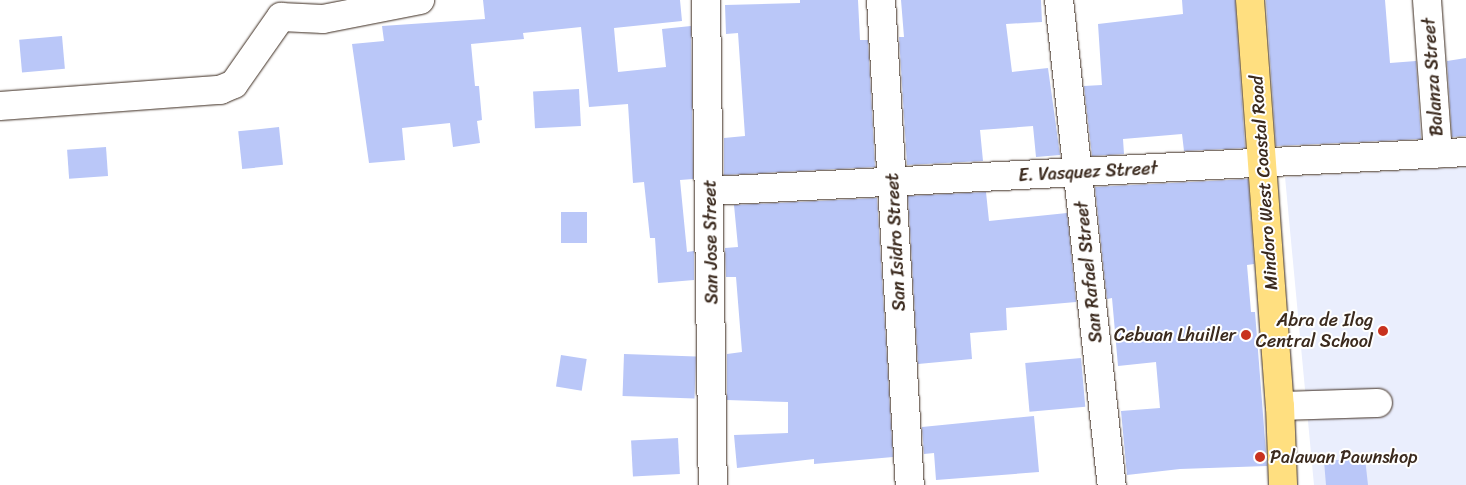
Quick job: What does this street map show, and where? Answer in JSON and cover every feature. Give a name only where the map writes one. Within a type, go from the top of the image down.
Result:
[{"type":"main road","name":"Mindoro West Coastal Road","points":[[1250,0],[1280,406],[1283,485]]},
{"type":"street","points":[[0,106],[220,90],[234,84],[277,9],[324,19],[420,0]]},
{"type":"street","name":"San Jose Street","points":[[706,0],[713,485]]},
{"type":"street","name":"San Isidro Street","points":[[880,0],[910,485]]},
{"type":"street","name":"San Rafael Street","points":[[1058,0],[1112,485]]},
{"type":"street","name":"Balanza Street","points":[[1427,0],[1438,154]]},
{"type":"street","name":"E. Vasquez Street","points":[[710,192],[1466,152]]},
{"type":"street","points":[[1280,406],[1378,403]]},
{"type":"shaded area","name":"Abra de Ilog Central School","points":[[1466,167],[1466,485],[1314,485],[1285,177]]},
{"type":"building","points":[[483,0],[680,0],[682,21],[614,28],[618,72],[666,67],[662,29],[691,26],[693,179],[680,180],[687,252],[694,251],[694,280],[658,283],[655,238],[650,238],[644,182],[633,183],[628,104],[589,107],[581,27],[523,33],[524,39],[471,44],[475,86],[479,86],[482,120],[477,121],[480,143],[453,147],[450,123],[402,128],[405,160],[369,163],[352,44],[384,41],[382,26],[485,19]]},
{"type":"building","points":[[800,0],[858,0],[860,40],[868,40],[875,167],[724,175],[724,138],[745,136],[738,33],[726,34],[725,5],[800,3]]},
{"type":"building","points":[[901,0],[1041,0],[1042,22],[1006,24],[1012,72],[1048,68],[1060,155],[1036,157],[1033,126],[980,130],[983,161],[907,165],[899,37],[904,37]]},
{"type":"building","points":[[1182,0],[1235,0],[1245,148],[1184,151],[1182,134],[1123,139],[1124,154],[1092,156],[1084,86],[1102,85],[1098,24],[1183,14]]},
{"type":"building","points":[[1266,0],[1385,0],[1390,63],[1416,61],[1421,139],[1276,146]]},
{"type":"building","points":[[62,36],[65,69],[22,73],[19,40]]},
{"type":"building","points":[[1466,58],[1466,136],[1452,137],[1447,61]]},
{"type":"building","points":[[579,89],[581,126],[535,128],[533,91]]},
{"type":"building","points":[[279,127],[283,165],[242,169],[238,131]]},
{"type":"building","points":[[106,147],[108,176],[69,179],[67,150]]},
{"type":"building","points":[[1248,179],[1254,264],[1247,265],[1251,312],[1255,312],[1267,466],[1180,469],[1127,475],[1121,411],[1160,408],[1156,362],[1118,366],[1112,298],[1107,299],[1095,187]]},
{"type":"building","points":[[986,192],[989,221],[1067,213],[1076,302],[1006,308],[1007,330],[970,333],[972,359],[918,364],[908,196]]},
{"type":"building","points":[[877,198],[893,457],[814,464],[814,459],[737,468],[734,435],[788,433],[788,402],[727,400],[727,354],[742,352],[736,277],[726,277],[725,248],[738,247],[734,205]]},
{"type":"building","points":[[561,212],[587,212],[587,243],[561,243]]},
{"type":"building","points":[[624,354],[696,357],[694,398],[623,396]]},
{"type":"building","points":[[561,355],[587,359],[582,391],[556,387]]},
{"type":"building","points":[[1081,358],[1085,407],[1029,412],[1025,363]]},
{"type":"building","points":[[1034,416],[1039,472],[936,480],[934,453],[924,454],[922,427]]},
{"type":"building","points":[[678,438],[680,474],[633,476],[631,440]]},
{"type":"building","points":[[1365,458],[1368,485],[1326,485],[1324,461]]},
{"type":"place","name":"Abra de Ilog Central School","points":[[1383,331]]},
{"type":"place","name":"Cebuan Lhuiller","points":[[1246,335]]},
{"type":"place","name":"Palawan Pawnshop","points":[[1260,457]]}]
